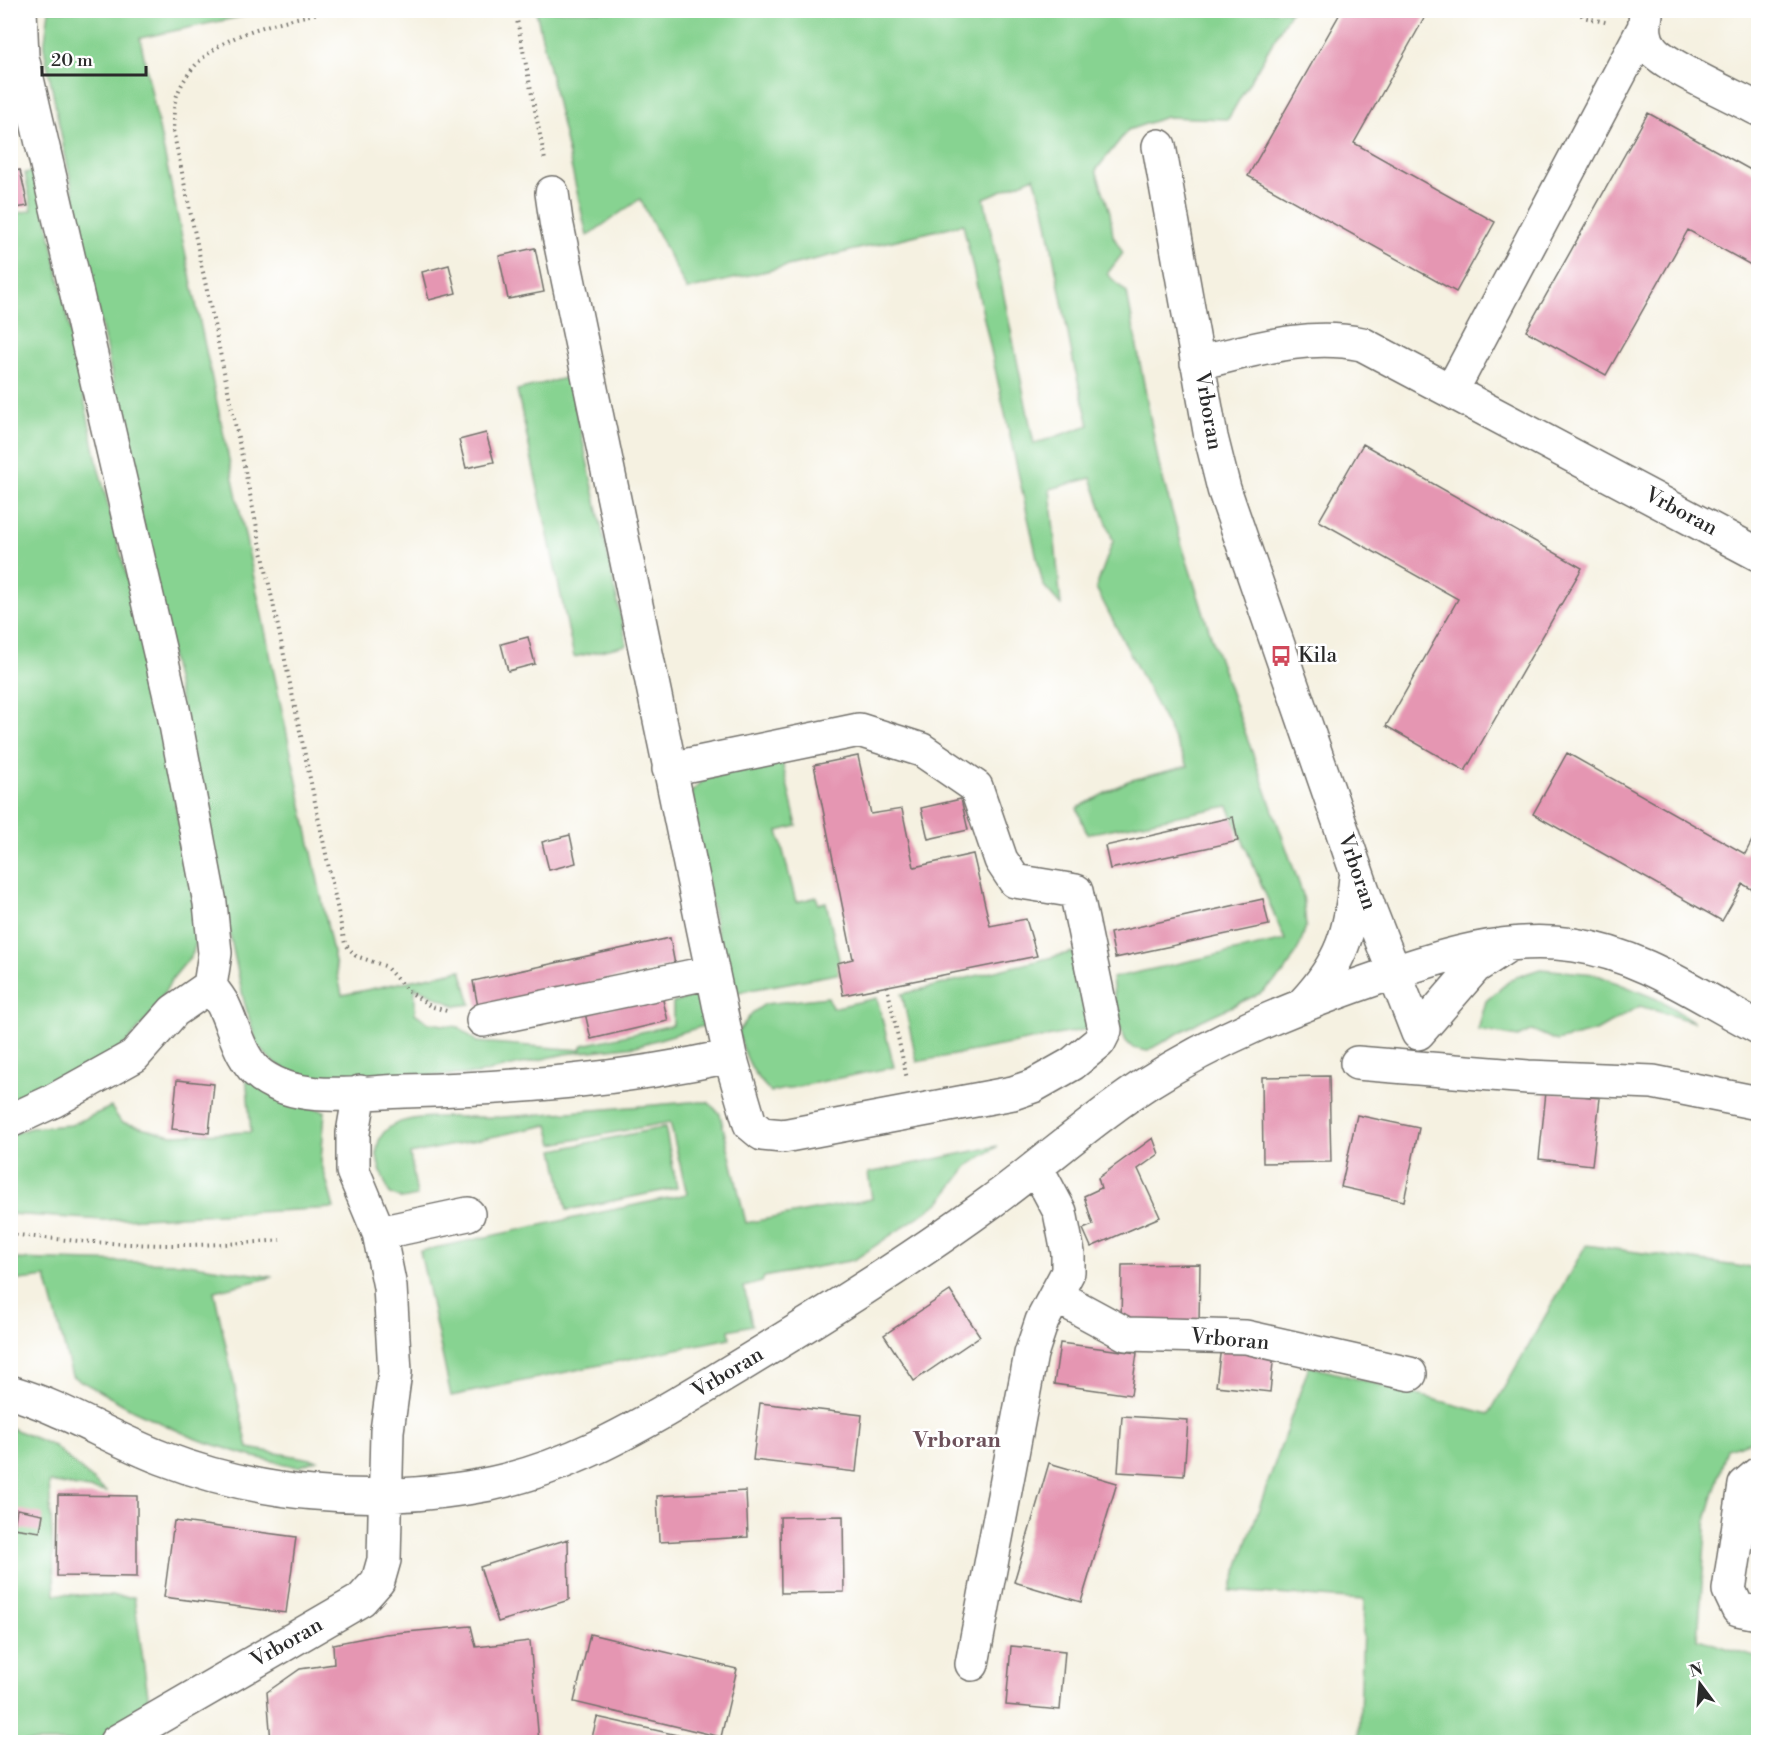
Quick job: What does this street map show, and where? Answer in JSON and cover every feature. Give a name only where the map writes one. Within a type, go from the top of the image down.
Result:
[{"type":"street","points":[[20,10],[16,59],[172,709],[210,903],[215,953],[210,986],[225,1006],[235,1036],[247,1060],[261,1075],[283,1087],[314,1094],[585,1082],[670,1070],[730,1056]]},
{"type":"street","points":[[1645,20],[1652,50],[1675,65],[1758,109]]},
{"type":"street","points":[[1452,390],[1645,20]]},
{"type":"street","points":[[1159,146],[1197,363]]},
{"type":"street","points":[[552,193],[669,769],[712,972],[730,1056],[750,1124],[762,1134],[783,1136],[1013,1092],[1033,1086],[1072,1064],[1099,1042],[1105,1030],[1076,891],[1015,881],[1001,860],[976,787],[922,750],[859,730],[669,769]]},
{"type":"street","name":"Vrboran","points":[[1393,972],[1224,489],[1197,363],[1308,339],[1337,338],[1362,344],[1758,554]]},
{"type":"street","points":[[1302,1004],[1335,966],[1353,913],[1356,869]]},
{"type":"street","name":"Vrboran","points":[[10,1392],[82,1420],[158,1457],[205,1473],[306,1494],[384,1494],[471,1488],[542,1469],[592,1450],[643,1425],[778,1343],[925,1248],[1116,1105],[1166,1072],[1235,1033],[1302,1004],[1393,972],[1480,947],[1537,941],[1578,945],[1634,961],[1671,977],[1758,1027]]},
{"type":"street","points":[[1393,972],[1418,1033],[1474,967],[1512,942]]},
{"type":"street","points":[[483,1020],[712,972]]},
{"type":"street","points":[[10,1121],[53,1101],[134,1056],[174,1011],[210,986]]},
{"type":"street","points":[[1357,1063],[1528,1077],[1653,1082],[1758,1103]]},
{"type":"street","points":[[360,1092],[353,1133],[353,1171],[379,1233],[390,1287],[395,1372],[387,1431],[384,1494]]},
{"type":"street","points":[[972,1664],[1031,1354],[1042,1320],[1068,1272],[1068,1253],[1060,1212],[1036,1167]]},
{"type":"street","points":[[379,1233],[468,1214]]},
{"type":"street","name":"Vrboran","points":[[1056,1296],[1126,1334],[1246,1337],[1410,1374]]},
{"type":"street","points":[[1758,1474],[1745,1485],[1729,1590],[1738,1609],[1758,1613]]},
{"type":"street","name":"Vrboran","points":[[116,1743],[361,1599],[378,1581],[384,1560],[384,1494]]},
{"type":"path","points":[[333,10],[269,25],[219,44],[192,69],[176,99],[173,130],[345,944],[356,956],[385,966],[407,990],[430,1006],[483,1020]]},
{"type":"path","points":[[515,10],[552,193]]},
{"type":"path","points":[[888,986],[904,1065]]},
{"type":"path","points":[[10,1234],[93,1244],[251,1243],[280,1240]]},
{"type":"green space","points":[[49,11],[268,11],[140,38],[342,995],[461,970],[471,1004],[456,1006],[415,987],[415,1013],[429,1023],[459,1027],[477,1042],[581,1050],[583,1045],[673,1025],[673,1003],[697,995],[707,1025],[636,1046],[565,1054],[477,1074],[318,1081],[291,1073],[271,1060],[257,1045],[244,1001],[63,144],[44,48]]},
{"type":"green space","points":[[536,11],[1291,11],[1228,119],[1166,117],[1128,130],[1096,170],[1110,212],[1113,236],[1123,253],[1107,274],[1127,293],[1159,465],[1179,536],[1214,645],[1303,895],[1306,926],[1300,945],[1285,972],[1261,993],[1202,1020],[1147,1051],[1133,1048],[1126,1041],[1117,1021],[1112,978],[1285,940],[1228,806],[1087,834],[1077,808],[1128,781],[1188,766],[1096,588],[1113,541],[1091,478],[1050,489],[1061,605],[1043,585],[963,224],[687,290],[640,199],[587,236]],"holes":[[[1034,177],[1044,207],[1074,365],[1089,425],[1034,444],[984,198]]]},
{"type":"green space","points":[[37,170],[98,466],[150,666],[199,934],[192,955],[172,979],[154,1011],[123,1047],[11,1109],[10,215],[32,210],[25,173]]},
{"type":"green space","points":[[569,377],[627,645],[574,657],[517,390]]},
{"type":"green space","points":[[782,762],[797,826],[778,831],[796,902],[817,897],[818,904],[826,902],[842,973],[728,994],[691,792],[706,778]]},
{"type":"green space","points":[[1073,952],[1088,1029],[917,1062],[902,994]]},
{"type":"green space","points":[[1540,969],[1595,974],[1662,1001],[1694,1022],[1640,1006],[1596,1031],[1557,1041],[1532,1030],[1518,1037],[1478,1030],[1486,1001],[1513,978]]},
{"type":"green space","points":[[828,997],[832,1008],[877,998],[894,1067],[771,1092],[750,1065],[738,1032],[752,1013],[765,1004]]},
{"type":"green space","points":[[246,1075],[277,1099],[325,1111],[321,1161],[334,1208],[104,1220],[11,1214],[11,1134],[31,1128],[71,1125],[111,1107],[121,1122],[172,1135],[251,1132]]},
{"type":"green space","points":[[708,1102],[720,1114],[746,1223],[872,1199],[868,1173],[998,1146],[968,1166],[940,1202],[854,1260],[764,1277],[762,1282],[744,1287],[752,1325],[729,1330],[730,1338],[451,1396],[420,1251],[687,1194],[670,1122],[553,1144],[548,1125],[410,1154],[417,1196],[402,1199],[390,1194],[380,1168],[377,1150],[383,1134],[400,1122],[428,1117],[503,1117]]},
{"type":"green space","points":[[665,1127],[677,1188],[567,1210],[554,1150]]},
{"type":"green space","points":[[1586,1245],[1758,1269],[1758,1439],[1727,1449],[1707,1516],[1698,1639],[1758,1658],[1758,1742],[1359,1742],[1364,1600],[1230,1591],[1309,1366],[1489,1414]]},
{"type":"green space","points":[[10,1259],[181,1263],[273,1277],[214,1291],[248,1448],[317,1460],[298,1467],[250,1456],[196,1439],[133,1410],[72,1376],[46,1277],[11,1281]]},
{"type":"green space","points":[[11,1428],[54,1446],[106,1492],[49,1482],[55,1594],[134,1597],[150,1709],[97,1742],[11,1742]]},
{"type":"building","points":[[1342,10],[1419,10],[1426,15],[1354,143],[1495,222],[1456,292],[1248,176]]},
{"type":"building","points":[[1648,113],[1758,174],[1758,269],[1688,230],[1606,375],[1526,331]]},
{"type":"building","points":[[20,170],[28,206],[10,209],[10,172]]},
{"type":"building","points":[[535,248],[544,292],[508,299],[499,256]]},
{"type":"building","points":[[449,265],[456,293],[429,300],[422,272]]},
{"type":"building","points":[[486,433],[494,462],[466,468],[459,440]]},
{"type":"building","points":[[1363,444],[1582,568],[1465,771],[1386,726],[1458,599],[1319,521]]},
{"type":"building","points":[[528,637],[535,664],[508,671],[501,644]]},
{"type":"building","points":[[1567,753],[1745,854],[1758,829],[1758,893],[1743,884],[1722,921],[1533,814]]},
{"type":"building","points":[[858,756],[871,814],[902,809],[914,867],[973,854],[990,926],[1026,919],[1037,956],[843,995],[837,963],[853,959],[814,765]]},
{"type":"building","points":[[961,799],[968,830],[928,839],[921,808]]},
{"type":"building","points":[[1233,817],[1238,841],[1110,869],[1105,846]]},
{"type":"building","points":[[570,835],[576,863],[549,870],[542,842]]},
{"type":"building","points":[[1263,899],[1269,925],[1115,958],[1110,933]]},
{"type":"building","points":[[670,938],[675,965],[478,1007],[473,981]]},
{"type":"building","points":[[662,996],[668,1021],[591,1039],[585,1013]]},
{"type":"building","points":[[1329,1076],[1331,1162],[1263,1163],[1262,1077]]},
{"type":"building","points":[[177,1080],[214,1084],[209,1133],[172,1129]]},
{"type":"building","points":[[1546,1092],[1600,1098],[1592,1165],[1539,1159]]},
{"type":"building","points":[[1357,1115],[1419,1128],[1404,1201],[1341,1187]]},
{"type":"building","points":[[1153,1138],[1159,1154],[1138,1169],[1160,1217],[1091,1247],[1083,1229],[1093,1225],[1084,1196],[1101,1188],[1098,1178]]},
{"type":"building","points":[[1200,1264],[1199,1325],[1121,1324],[1122,1265]]},
{"type":"building","points":[[950,1291],[980,1336],[914,1381],[884,1335]]},
{"type":"building","points":[[1060,1343],[1137,1353],[1131,1395],[1054,1384]]},
{"type":"building","points":[[1221,1347],[1274,1353],[1270,1392],[1216,1386]]},
{"type":"building","points":[[760,1403],[862,1415],[856,1472],[753,1460]]},
{"type":"building","points":[[1122,1416],[1188,1420],[1184,1476],[1118,1472]]},
{"type":"building","points":[[1049,1463],[1117,1483],[1081,1602],[1014,1582]]},
{"type":"building","points":[[746,1491],[748,1537],[659,1542],[657,1496]]},
{"type":"building","points":[[58,1495],[137,1496],[137,1577],[57,1576]]},
{"type":"building","points":[[17,1509],[43,1514],[40,1532],[14,1528]]},
{"type":"building","points":[[843,1516],[844,1592],[781,1593],[780,1517]]},
{"type":"building","points":[[174,1521],[296,1537],[286,1613],[164,1597]]},
{"type":"building","points":[[568,1539],[569,1600],[498,1622],[480,1567]]},
{"type":"building","points":[[471,1626],[476,1647],[530,1641],[539,1742],[271,1742],[267,1692],[300,1669],[334,1664],[333,1644],[385,1634]]},
{"type":"building","points":[[590,1634],[737,1669],[721,1737],[574,1702]]},
{"type":"building","points":[[1011,1646],[1065,1651],[1060,1710],[1006,1705]]},
{"type":"building","points":[[597,1717],[708,1742],[591,1742]]},
{"type":"place","name":"Kila","points":[[1281,656]]},
{"type":"district","name":"Vrboran","points":[[957,1440]]}]
